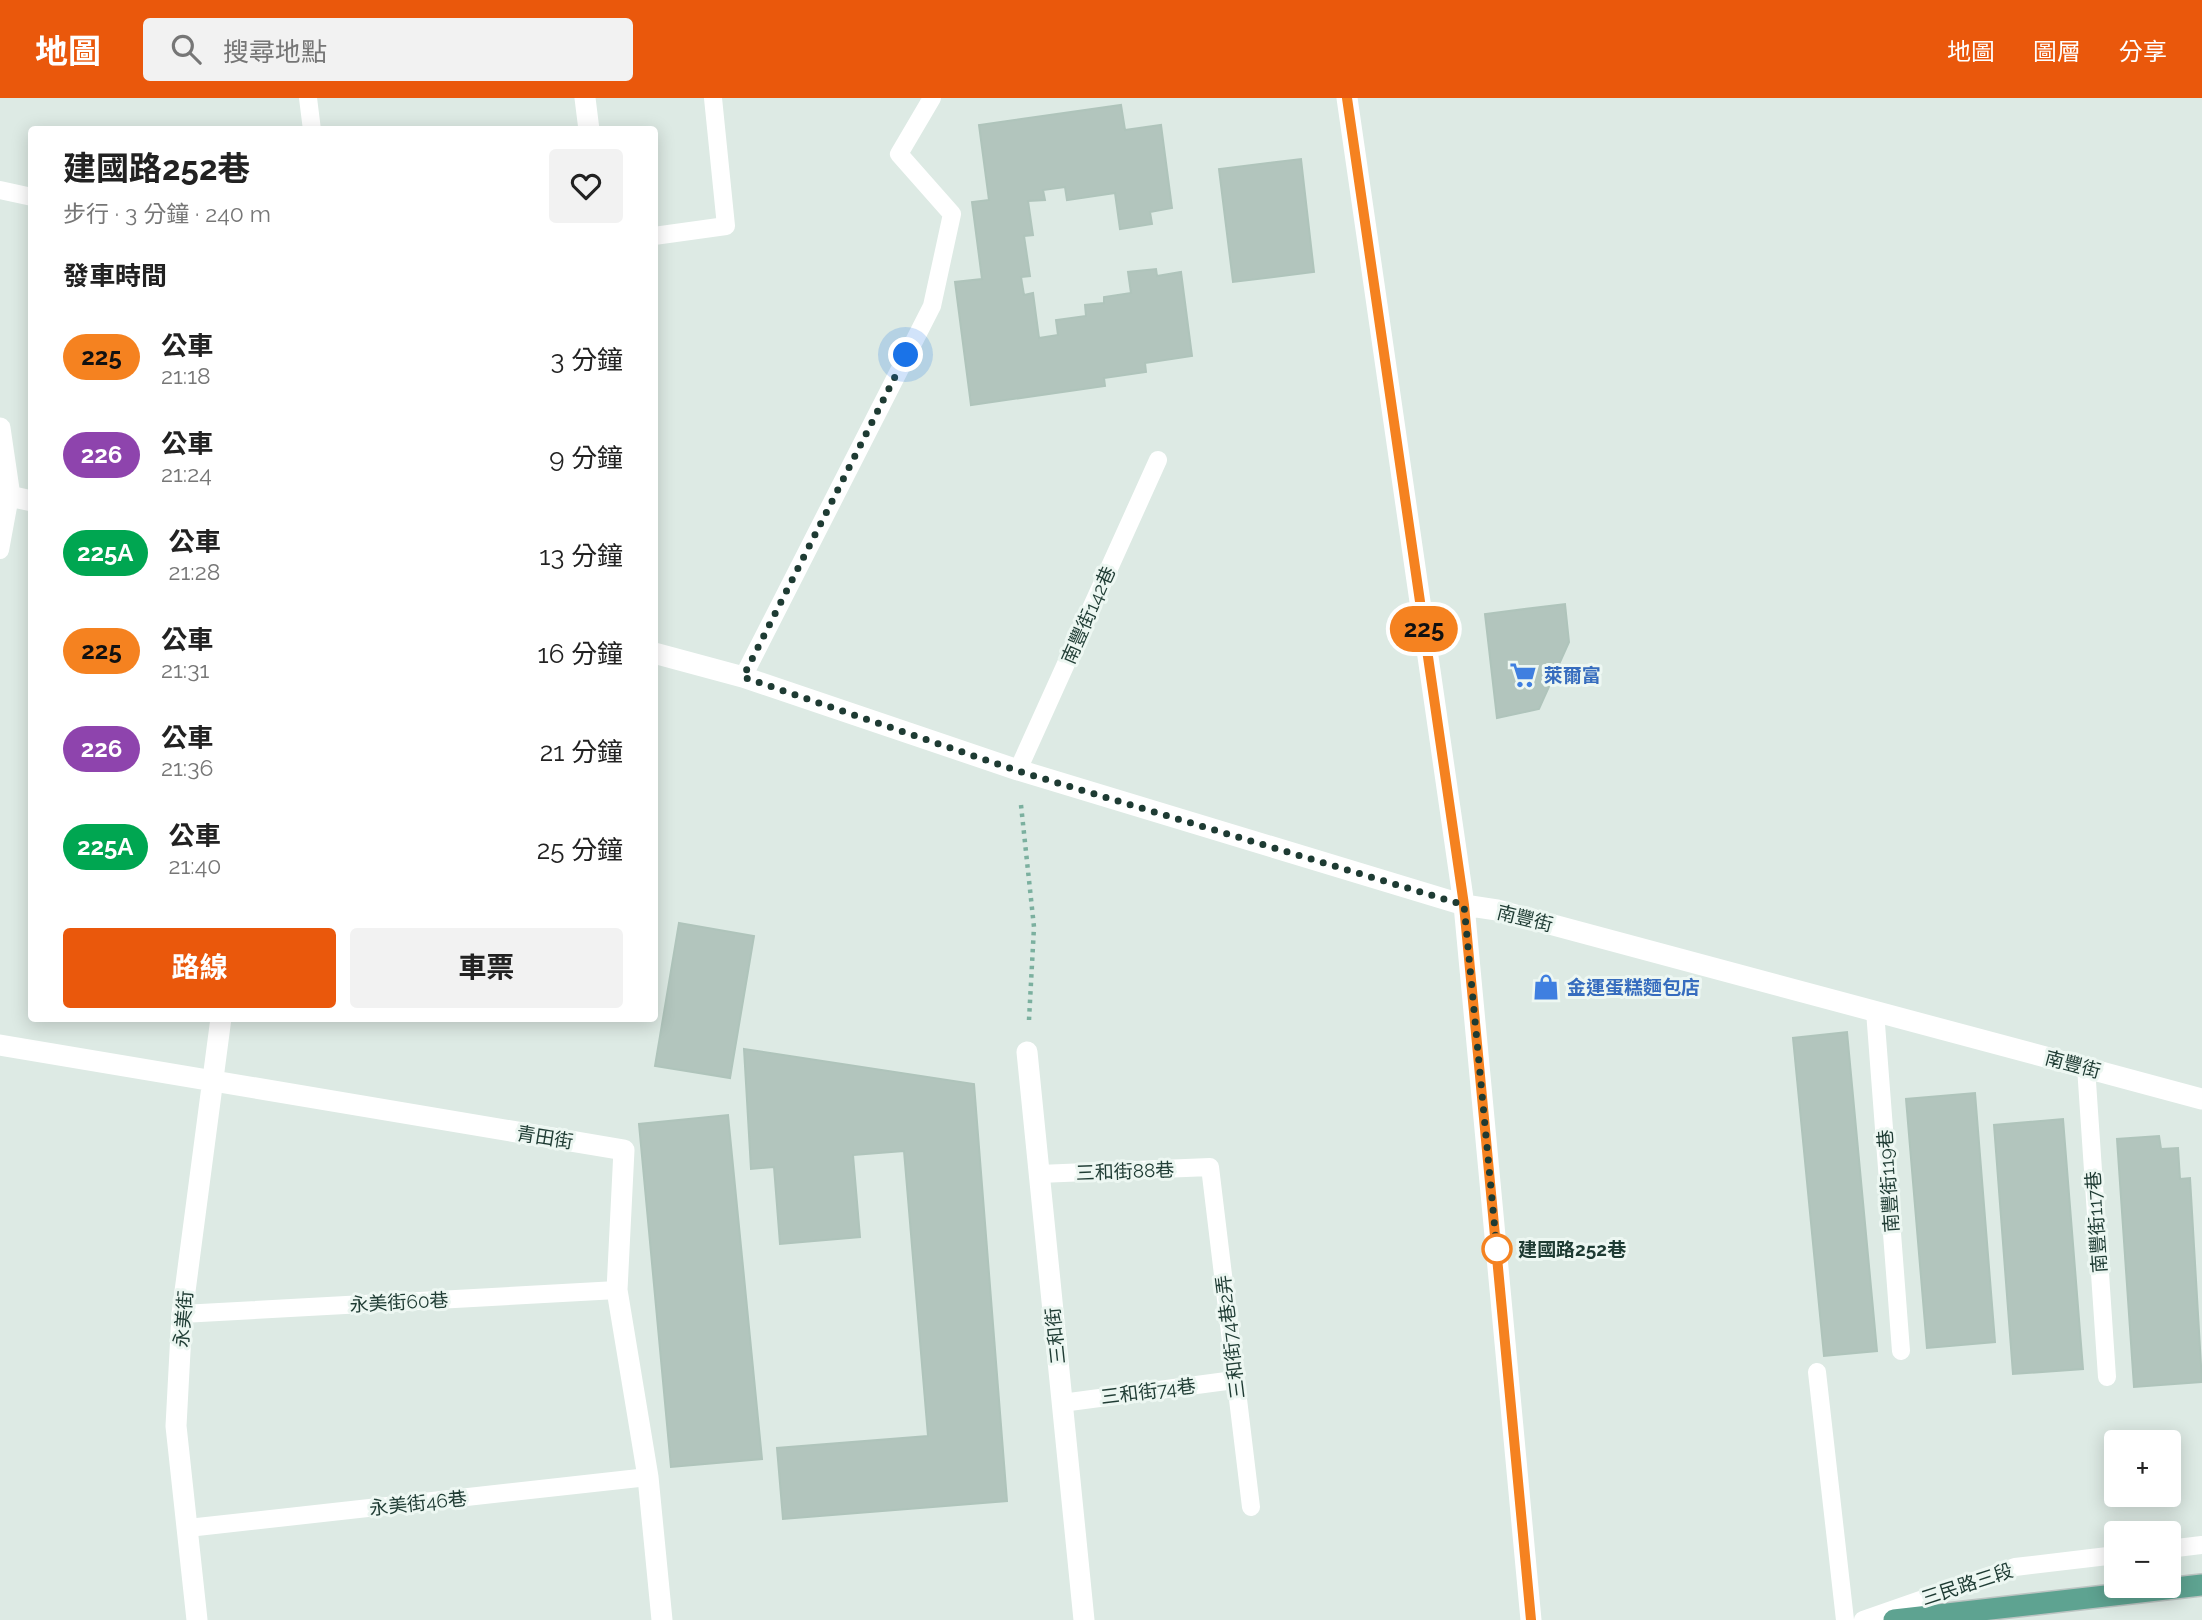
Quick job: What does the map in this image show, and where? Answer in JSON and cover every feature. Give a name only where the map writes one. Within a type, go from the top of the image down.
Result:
[{"type":"main road","name":"三民路三段","points":[[1894,1620],[2202,1585]]},
{"type":"street","points":[[585,98],[588,126]]},
{"type":"street","points":[[1347,98],[1464,905],[1531,1620]]},
{"type":"street","points":[[0,428],[5,495],[28,500]]},
{"type":"street","name":"南豐街","points":[[658,654],[743,677],[1018,771],[1464,905],[1497,910],[2202,1099]]},
{"type":"street","name":"永美街","points":[[197,1620],[176,1426],[182,1314],[220,1022]]},
{"type":"street","name":"青田街","points":[[0,1045],[624,1150],[617,1290],[648,1478],[662,1620]]},
{"type":"street","name":"三和街","points":[[1027,1052],[1084,1620]]},
{"type":"lane","points":[[308,98],[312,126]]},
{"type":"lane","points":[[658,235],[726,226],[713,98]]},
{"type":"lane","points":[[743,677],[932,306],[952,214],[899,154],[932,98]]},
{"type":"lane","points":[[0,190],[28,196]]},
{"type":"lane","name":"南豐街142巷","points":[[1018,771],[1158,460]]},
{"type":"lane","points":[[0,550],[5,495]]},
{"type":"lane","name":"南豐街119巷","points":[[1875,1011],[1900,1351]]},
{"type":"lane","name":"南豐街117巷","points":[[2086,1067],[2107,1377]]},
{"type":"lane","name":"三和街88巷","points":[[1040,1174],[1210,1167]]},
{"type":"lane","name":"三和街74巷2弄","points":[[1210,1167],[1251,1507]]},
{"type":"lane","name":"永美街60巷","points":[[182,1314],[617,1290]]},
{"type":"lane","points":[[1817,1372],[1845,1620]]},
{"type":"lane","name":"三和街74巷","points":[[1062,1402],[1234,1380]]},
{"type":"lane","name":"永美街46巷","points":[[188,1528],[648,1478]]},
{"type":"lane","points":[[2181,1547],[2202,1545]]},
{"type":"lane","name":"三民路三段","points":[[1863,1620],[2015,1567],[2104,1556]]},
{"type":"path","points":[[1018,771],[1034,927],[1027,1052]]},
{"type":"building","points":[[1121,105],[1125,130],[1161,125],[1172,208],[1150,212],[1152,224],[1120,229],[1115,193],[1067,200],[1065,187],[1043,190],[1045,200],[1028,201],[1033,235],[1024,236],[1030,276],[1021,277],[1024,295],[1033,293],[1039,338],[1058,335],[1056,320],[1086,316],[1085,305],[1104,303],[1104,297],[1131,293],[1128,272],[1156,269],[1157,276],[1181,272],[1192,356],[1145,363],[1146,372],[1104,378],[1105,386],[971,405],[955,282],[982,279],[972,202],[989,200],[979,125]]},
{"type":"building","points":[[1301,159],[1314,272],[1233,282],[1219,169]]},
{"type":"building","name":"萊爾富","points":[[1565,604],[1569,642],[1539,709],[1497,718],[1485,614]]},
{"type":"building","points":[[679,923],[754,936],[730,1078],[655,1066]]},
{"type":"building","points":[[1847,1032],[1877,1351],[1824,1356],[1793,1038]]},
{"type":"building","points":[[744,1049],[974,1084],[1007,1501],[783,1519],[777,1448],[928,1436],[904,1151],[853,1155],[860,1237],[780,1244],[774,1167],[751,1169]]},
{"type":"building","points":[[1975,1093],[1995,1342],[1927,1348],[1906,1099]]},
{"type":"building","points":[[728,1115],[762,1459],[671,1467],[639,1124]]},
{"type":"building","points":[[2063,1119],[2083,1369],[2013,1374],[1994,1125]]},
{"type":"building","points":[[2159,1136],[2161,1149],[2178,1148],[2180,1179],[2190,1178],[2202,1382],[2134,1387],[2117,1139]]},
{"type":"bus line","name":"225","points":[[1347,98],[1464,905],[1531,1620]]},
{"type":"place","name":"萊爾富","points":[[1523,675]]},
{"type":"place","name":"金運蛋糕麵包店","points":[[1546,987]]},
{"type":"place","name":"建國路252巷","points":[[1497,1249]]},
{"type":"route","points":[[906,355],[743,677],[1018,771],[1464,905],[1498,1262],[1497,1249]]}]
